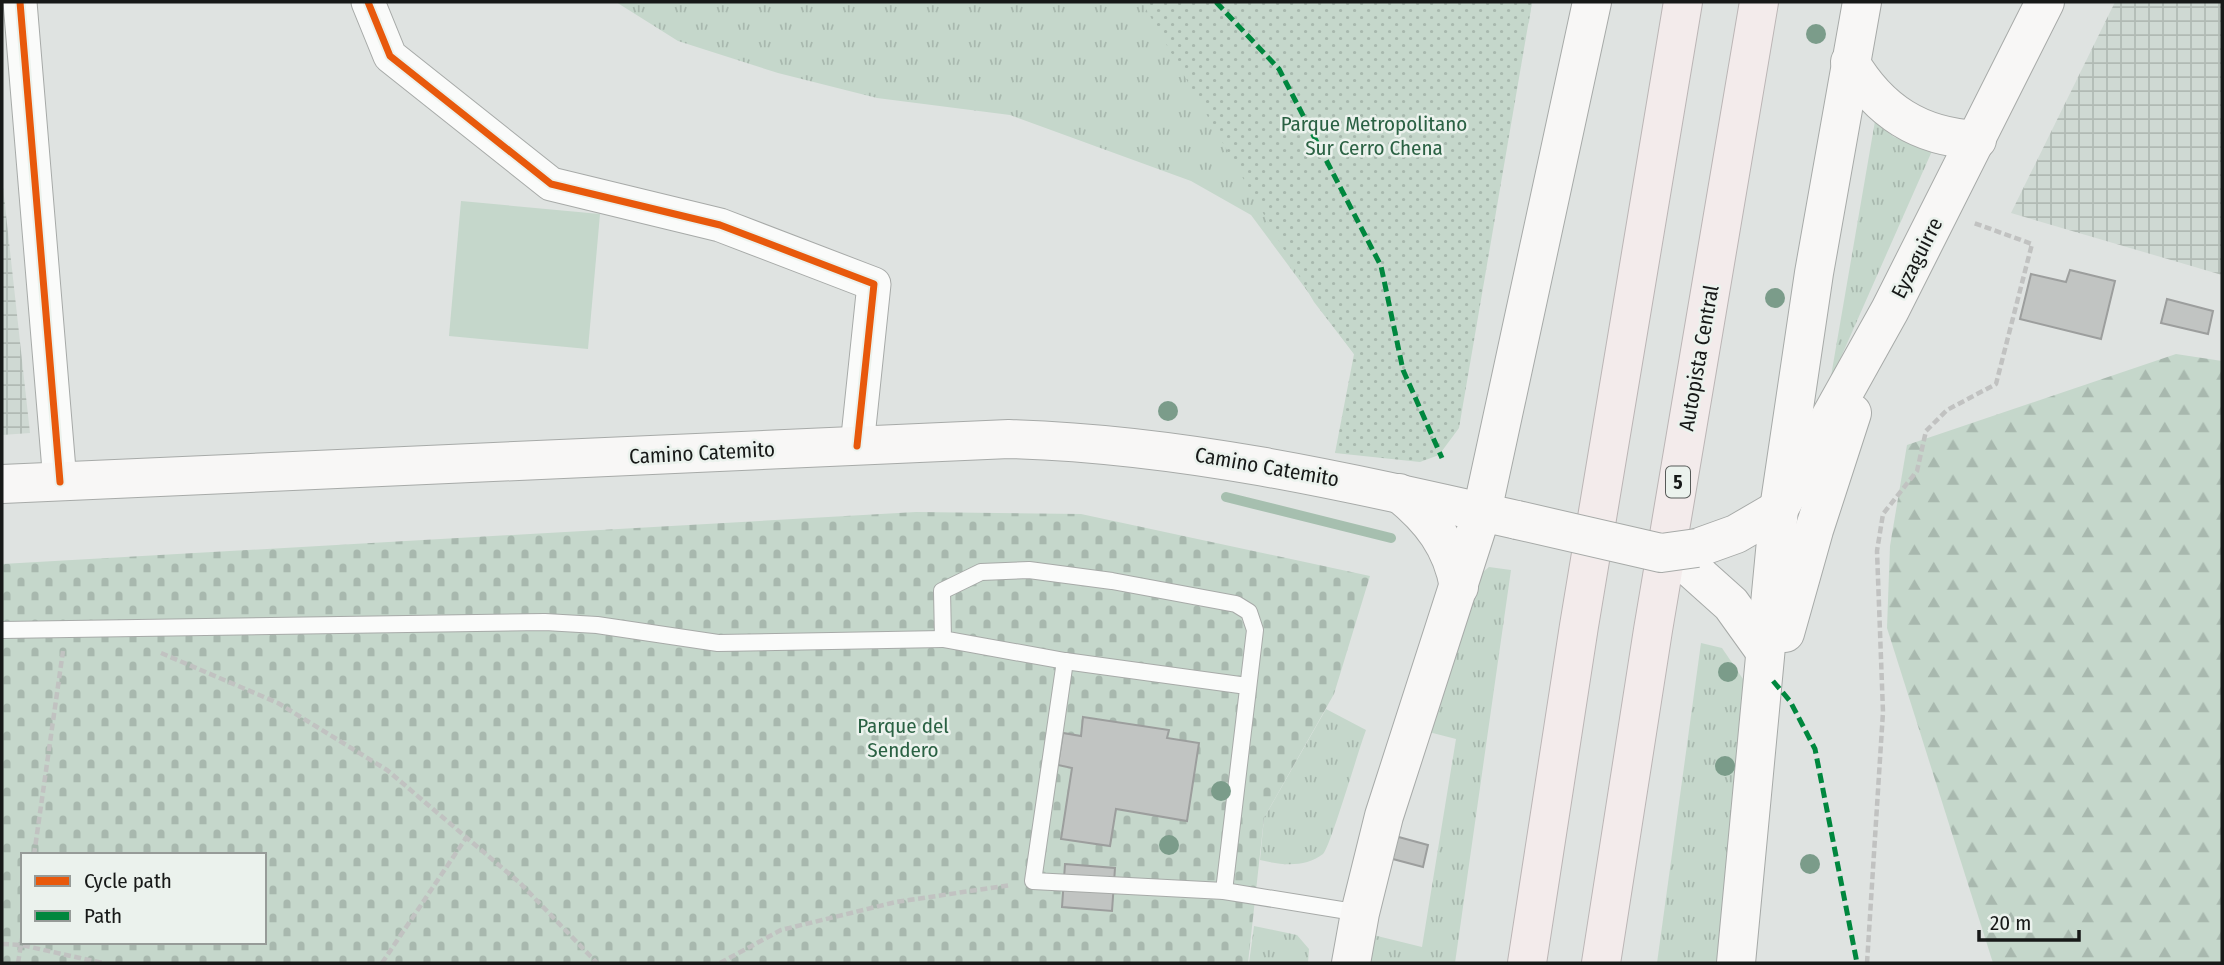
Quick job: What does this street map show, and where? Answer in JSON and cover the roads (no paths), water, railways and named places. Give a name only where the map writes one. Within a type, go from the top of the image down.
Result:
[{"type":"highway","points":[[1527,963],[1578,625],[1683,2]]},
{"type":"highway","name":"Autopista Central","points":[[1601,963],[1653,630],[1759,2]]},
{"type":"main road","points":[[1351,963],[1360,913],[1384,816],[1459,587],[1500,516],[1592,2]]},
{"type":"main road","points":[[1736,963],[1779,509],[1850,62],[1862,2]]},
{"type":"main road","name":"Eyzaguirre","points":[[1779,509],[1890,310],[2045,2]]},
{"type":"main road","points":[[1850,62],[1880,103],[1901,119],[1937,135],[1977,140]]},
{"type":"main road","points":[[1753,772],[1784,637],[1814,530],[1890,310]]},
{"type":"main road","name":"Camino Catemito","points":[[2,484],[1009,439],[1132,446],[1260,464],[1399,492],[1684,557]]},
{"type":"main road","points":[[1399,492],[1430,520],[1441,536],[1450,552],[1459,587]]},
{"type":"main road","points":[[1764,650],[1731,604],[1684,557],[1736,534],[1779,509]]},
{"type":"street","points":[[20,2],[60,482]]},
{"type":"street","points":[[369,2],[390,56],[551,184],[720,225],[874,285],[857,446]]},
{"type":"lane","points":[[943,639],[942,591],[981,572],[1029,570],[1112,581],[1244,607],[1253,617],[1255,630],[1224,891]]},
{"type":"lane","points":[[2,630],[545,622],[597,625],[718,643],[943,639],[1065,661],[1247,686]]},
{"type":"lane","points":[[1065,661],[1033,881],[1224,891],[1360,913]]},
{"type":"waterway","points":[[1226,497],[1391,538]]},
{"type":"park label","name":"Parque Metropolitano Sur Cerro Chena","points":[[1374,136]]},
{"type":"park label","name":"Parque del Sendero","points":[[903,738]]}]
